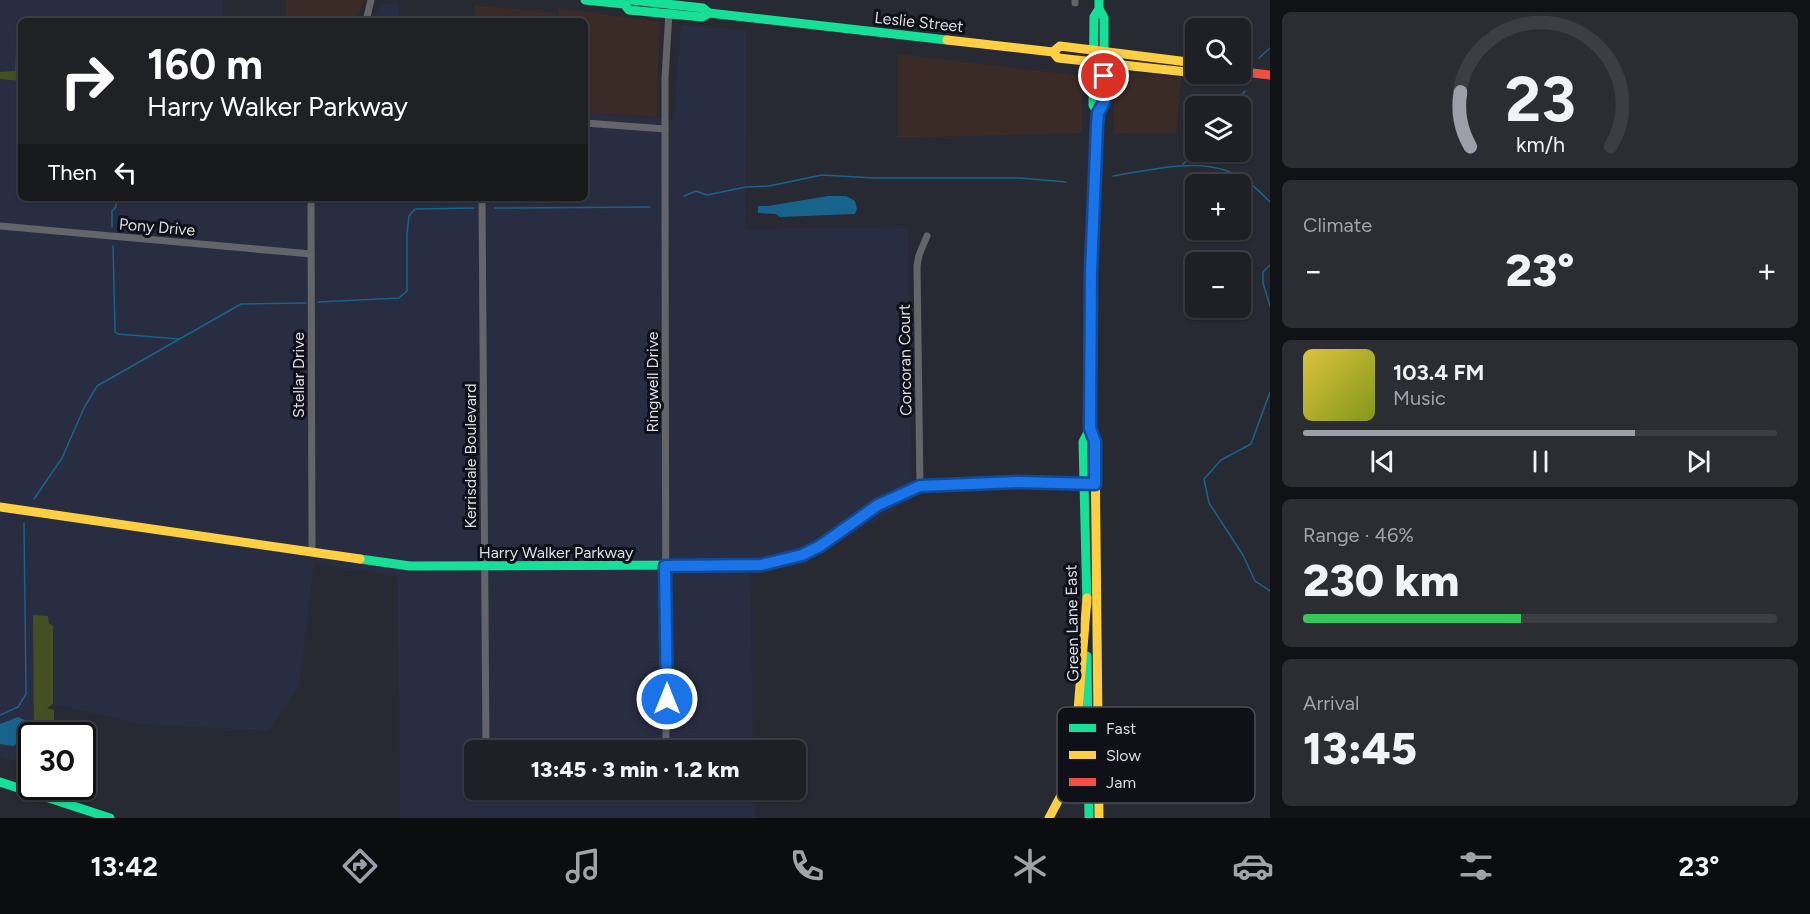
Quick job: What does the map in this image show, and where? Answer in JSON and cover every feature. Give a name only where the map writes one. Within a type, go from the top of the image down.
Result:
[{"type":"main road","name":"Leslie Street","points":[[585,0],[670,2],[703,8],[709,13],[1053,52],[1058,58],[1185,72]]},
{"type":"main road","name":"Leslie Street","points":[[628,1],[629,10],[702,17],[709,13]]},
{"type":"main road","name":"Green Lane East","points":[[1098,707],[1095,442],[1090,428],[1091,272],[1098,113],[1093,105],[1099,63],[1094,17],[1099,5]]},
{"type":"main road","name":"Leslie Street","points":[[1053,52],[1060,46],[1185,62]]},
{"type":"main road","points":[[1251,72],[1270,75]]},
{"type":"main road","name":"Green Lane East","points":[[1088,707],[1083,442],[1090,428]]},
{"type":"main road","name":"Harry Walker Parkway","points":[[0,507],[410,566],[761,565],[802,555],[820,546],[878,505],[920,486],[1018,482],[1095,484]]},
{"type":"main road","points":[[1078,707],[1087,598]]},
{"type":"main road","points":[[0,782],[110,818]]},
{"type":"main road","points":[[1049,818],[1057,803]]},
{"type":"main road","name":"Green Lane East","points":[[1089,803],[1089,818]]},
{"type":"main road","name":"Green Lane East","points":[[1099,803],[1099,818]]},
{"type":"street","points":[[367,18],[371,0]]},
{"type":"street","name":"Ringwell Drive","points":[[666,740],[665,129],[670,2]]},
{"type":"street","points":[[588,123],[665,129]]},
{"type":"street","name":"Stellar Drive","points":[[311,201],[312,552]]},
{"type":"street","name":"Kerrisdale Boulevard","points":[[482,201],[486,740]]},
{"type":"street","name":"Pony Drive","points":[[0,226],[311,254]]},
{"type":"street","name":"Corcoran Court","points":[[920,486],[917,266],[927,236]]},
{"type":"shaded area","points":[[0,0],[223,0],[223,18],[18,18],[18,201],[588,201],[588,113],[674,119],[681,25],[746,30],[745,229],[908,227],[912,499],[804,564],[750,574],[753,740],[464,740],[464,800],[754,800],[755,818],[400,818],[398,577],[314,563],[299,686],[269,731],[141,724],[53,704],[53,626],[48,616],[34,615],[34,722],[18,722],[18,762],[0,757]]},
{"type":"shaded area","points":[[286,0],[363,0],[358,18],[286,18]]},
{"type":"shaded area","points":[[399,3],[399,18],[373,18],[380,4]]},
{"type":"shaded area","points":[[474,5],[556,13],[556,18],[475,18]]},
{"type":"shaded area","points":[[558,8],[659,22],[657,117],[588,113],[588,18],[558,18]]},
{"type":"shaded area","points":[[898,54],[1082,76],[1082,133],[897,138]]},
{"type":"shaded area","points":[[1123,72],[1181,77],[1176,134],[1113,133],[1115,80]]},
{"type":"green space","points":[[16,49],[18,49],[18,81],[0,79],[0,72],[15,71]]},
{"type":"green space","points":[[33,615],[48,616],[49,623],[53,626],[53,704],[47,708],[54,710],[54,722],[34,722]]},
{"type":"water","points":[[828,196],[846,196],[855,201],[857,209],[855,214],[780,217],[776,214],[758,213],[758,206]]},
{"type":"water","points":[[18,717],[25,720],[25,722],[18,722],[18,744],[13,746],[0,744],[0,724]]},
{"type":"waterway","points":[[1259,58],[1270,48]]},
{"type":"waterway","points":[[1241,96],[1245,91]]},
{"type":"waterway","points":[[1113,176],[1165,167],[1218,168],[1249,183],[1270,202]]},
{"type":"waterway","points":[[684,196],[696,191],[707,195],[822,175],[874,178],[1020,178],[1066,182]]},
{"type":"waterway","points":[[112,227],[112,211],[116,207],[116,201]]},
{"type":"waterway","points":[[495,208],[650,207]]},
{"type":"waterway","points":[[318,302],[399,298],[407,291],[409,216],[415,209],[474,208]]},
{"type":"waterway","points":[[113,246],[115,332],[179,339]]},
{"type":"waterway","points":[[1270,265],[1263,272],[1263,283],[1270,306]]},
{"type":"waterway","points":[[34,499],[62,458],[84,408],[97,386],[241,304],[306,303]]},
{"type":"waterway","points":[[1270,392],[1251,444],[1221,460],[1204,479],[1209,503],[1243,555],[1255,581],[1270,591]]},
{"type":"waterway","points":[[0,715],[18,707],[26,694],[24,523]]},
{"type":"traffic: fast","points":[[585,0],[624,4],[629,10],[702,17],[709,13],[947,40]]},
{"type":"traffic: fast","points":[[631,0],[703,8],[709,13]]},
{"type":"traffic: fast","points":[[1098,113],[1093,105],[1094,17],[1099,9],[1099,0]]},
{"type":"traffic: fast","points":[[1090,388],[1091,272],[1097,126],[1098,113],[1103,102],[1104,76],[1104,18],[1099,9]]},
{"type":"traffic: fast","points":[[1087,605],[1083,442],[1090,428]]},
{"type":"traffic: fast","points":[[360,559],[410,566],[701,565]]},
{"type":"traffic: fast","points":[[1087,656],[1088,707]]},
{"type":"traffic: fast","points":[[0,782],[110,818]]},
{"type":"traffic: fast","points":[[1089,803],[1089,818]]},
{"type":"traffic: slow","points":[[947,40],[1053,52],[1058,58],[1185,72]]},
{"type":"traffic: slow","points":[[1053,52],[1060,46],[1185,62]]},
{"type":"traffic: slow","points":[[1090,388],[1090,428],[1095,442],[1098,707]]},
{"type":"traffic: slow","points":[[875,507],[920,486],[1018,481],[1091,484]]},
{"type":"traffic: slow","points":[[0,507],[360,559]]},
{"type":"traffic: slow","points":[[1078,707],[1087,598]]},
{"type":"traffic: slow","points":[[1049,818],[1057,803]]},
{"type":"traffic: slow","points":[[1099,803],[1099,818]]},
{"type":"traffic: jam","points":[[1251,73],[1270,75]]},
{"type":"traffic: jam","points":[[701,565],[761,565],[793,557],[821,544],[875,507]]},
{"type":"route","points":[[667,699],[665,566],[761,565],[802,555],[820,546],[878,505],[920,486],[1018,482],[1095,484],[1095,442],[1090,428],[1091,272],[1097,126],[1098,113],[1104,102],[1104,76]]}]
